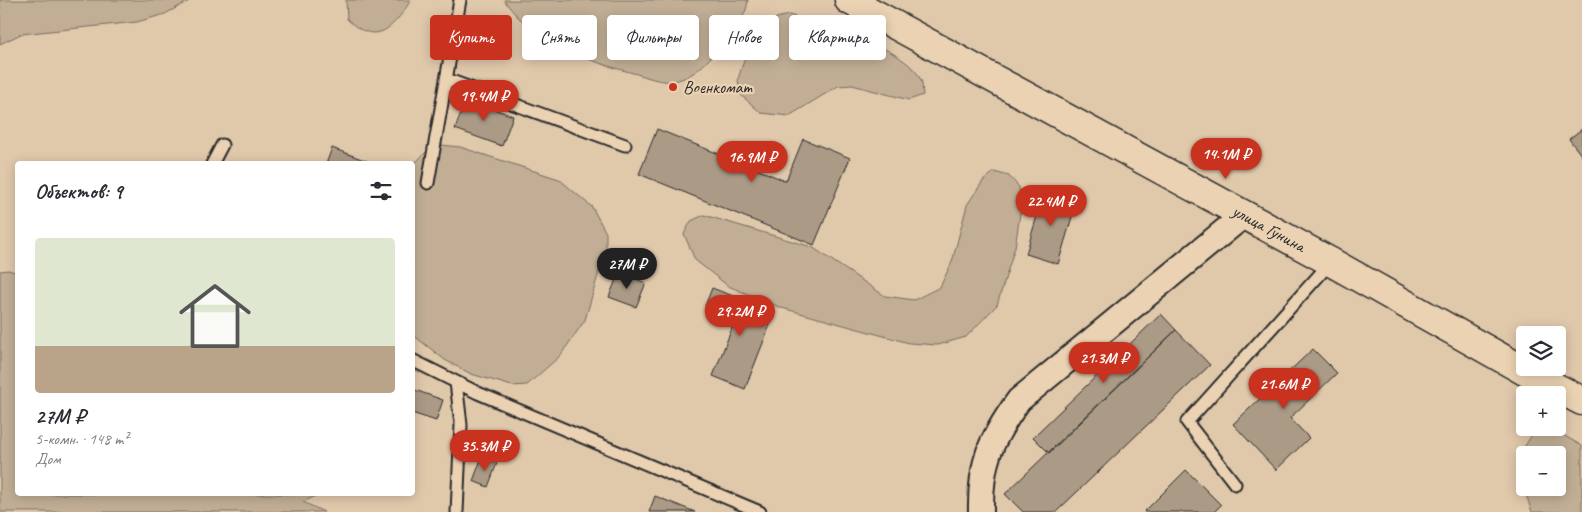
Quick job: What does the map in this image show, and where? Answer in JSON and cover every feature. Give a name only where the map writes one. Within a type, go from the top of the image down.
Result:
[{"type":"main road","name":"улица Гунина","points":[[849,0],[1582,401]]},
{"type":"street","points":[[981,512],[980,483],[988,451],[999,428],[1019,400],[1244,215]]},
{"type":"lane","points":[[428,183],[460,0]]},
{"type":"lane","points":[[446,79],[625,145]]},
{"type":"lane","points":[[214,161],[222,145]]},
{"type":"lane","points":[[1235,484],[1187,422],[1331,262]]},
{"type":"lane","points":[[415,362],[456,382],[641,464],[760,512]]},
{"type":"lane","points":[[456,382],[460,425],[457,512]]},
{"type":"shaded area","points":[[0,0],[191,0],[165,14],[137,22],[21,34],[0,44]]},
{"type":"shaded area","points":[[346,0],[411,0],[391,26],[376,33],[358,28],[347,19]]},
{"type":"shaded area","points":[[504,0],[748,0],[743,15],[709,15],[709,59],[692,74],[673,81],[652,79],[592,60],[597,60],[597,15],[522,15],[522,20]]},
{"type":"shaded area","points":[[789,15],[789,60],[886,60],[886,49],[913,68],[921,80],[923,95],[909,100],[852,85],[838,86],[789,116],[761,113],[740,94],[738,79],[744,60],[779,60],[779,17]]},
{"type":"shaded area","points":[[441,145],[460,147],[559,179],[592,207],[606,233],[606,248],[585,320],[560,356],[527,385],[512,386],[471,374],[445,360],[415,337],[415,163],[428,150]]},
{"type":"shaded area","points":[[994,172],[1009,176],[1019,187],[1022,201],[1015,247],[997,305],[966,337],[938,345],[909,343],[782,308],[728,286],[695,260],[684,234],[691,221],[704,215],[812,247],[885,296],[914,300],[940,287],[952,262],[967,205],[983,181]]},
{"type":"shaded area","points":[[8,270],[15,272],[15,496],[316,496],[303,502],[324,512],[0,512],[0,271]]},
{"type":"shaded area","points":[[1531,436],[1565,436],[1582,446],[1582,512],[1532,512],[1526,496],[1566,496],[1566,446],[1525,446]]},
{"type":"building","points":[[466,99],[513,116],[502,146],[455,129]]},
{"type":"building","points":[[657,129],[786,181],[803,139],[850,158],[814,245],[639,174]]},
{"type":"building","points":[[1582,129],[1582,156],[1569,139]]},
{"type":"building","points":[[332,148],[367,161],[327,161]]},
{"type":"building","points":[[1044,191],[1077,200],[1058,264],[1026,254]]},
{"type":"building","points":[[619,272],[646,283],[636,307],[609,297]]},
{"type":"building","points":[[712,288],[775,312],[745,389],[713,376],[736,318],[705,306]]},
{"type":"building","points":[[1161,314],[1176,330],[1049,453],[1033,437]]},
{"type":"building","points":[[1176,330],[1210,365],[1056,512],[1023,512],[1005,494]]},
{"type":"building","points":[[1313,349],[1337,373],[1290,418],[1309,438],[1276,470],[1233,424]]},
{"type":"building","points":[[415,390],[443,400],[436,421],[415,414]]},
{"type":"building","points":[[482,457],[497,463],[488,487],[473,481]]},
{"type":"building","points":[[1186,470],[1221,505],[1214,512],[1144,512]]},
{"type":"building","points":[[655,496],[695,512],[649,512]]},
{"type":"place","name":"Военкомат","points":[[673,87]]}]
